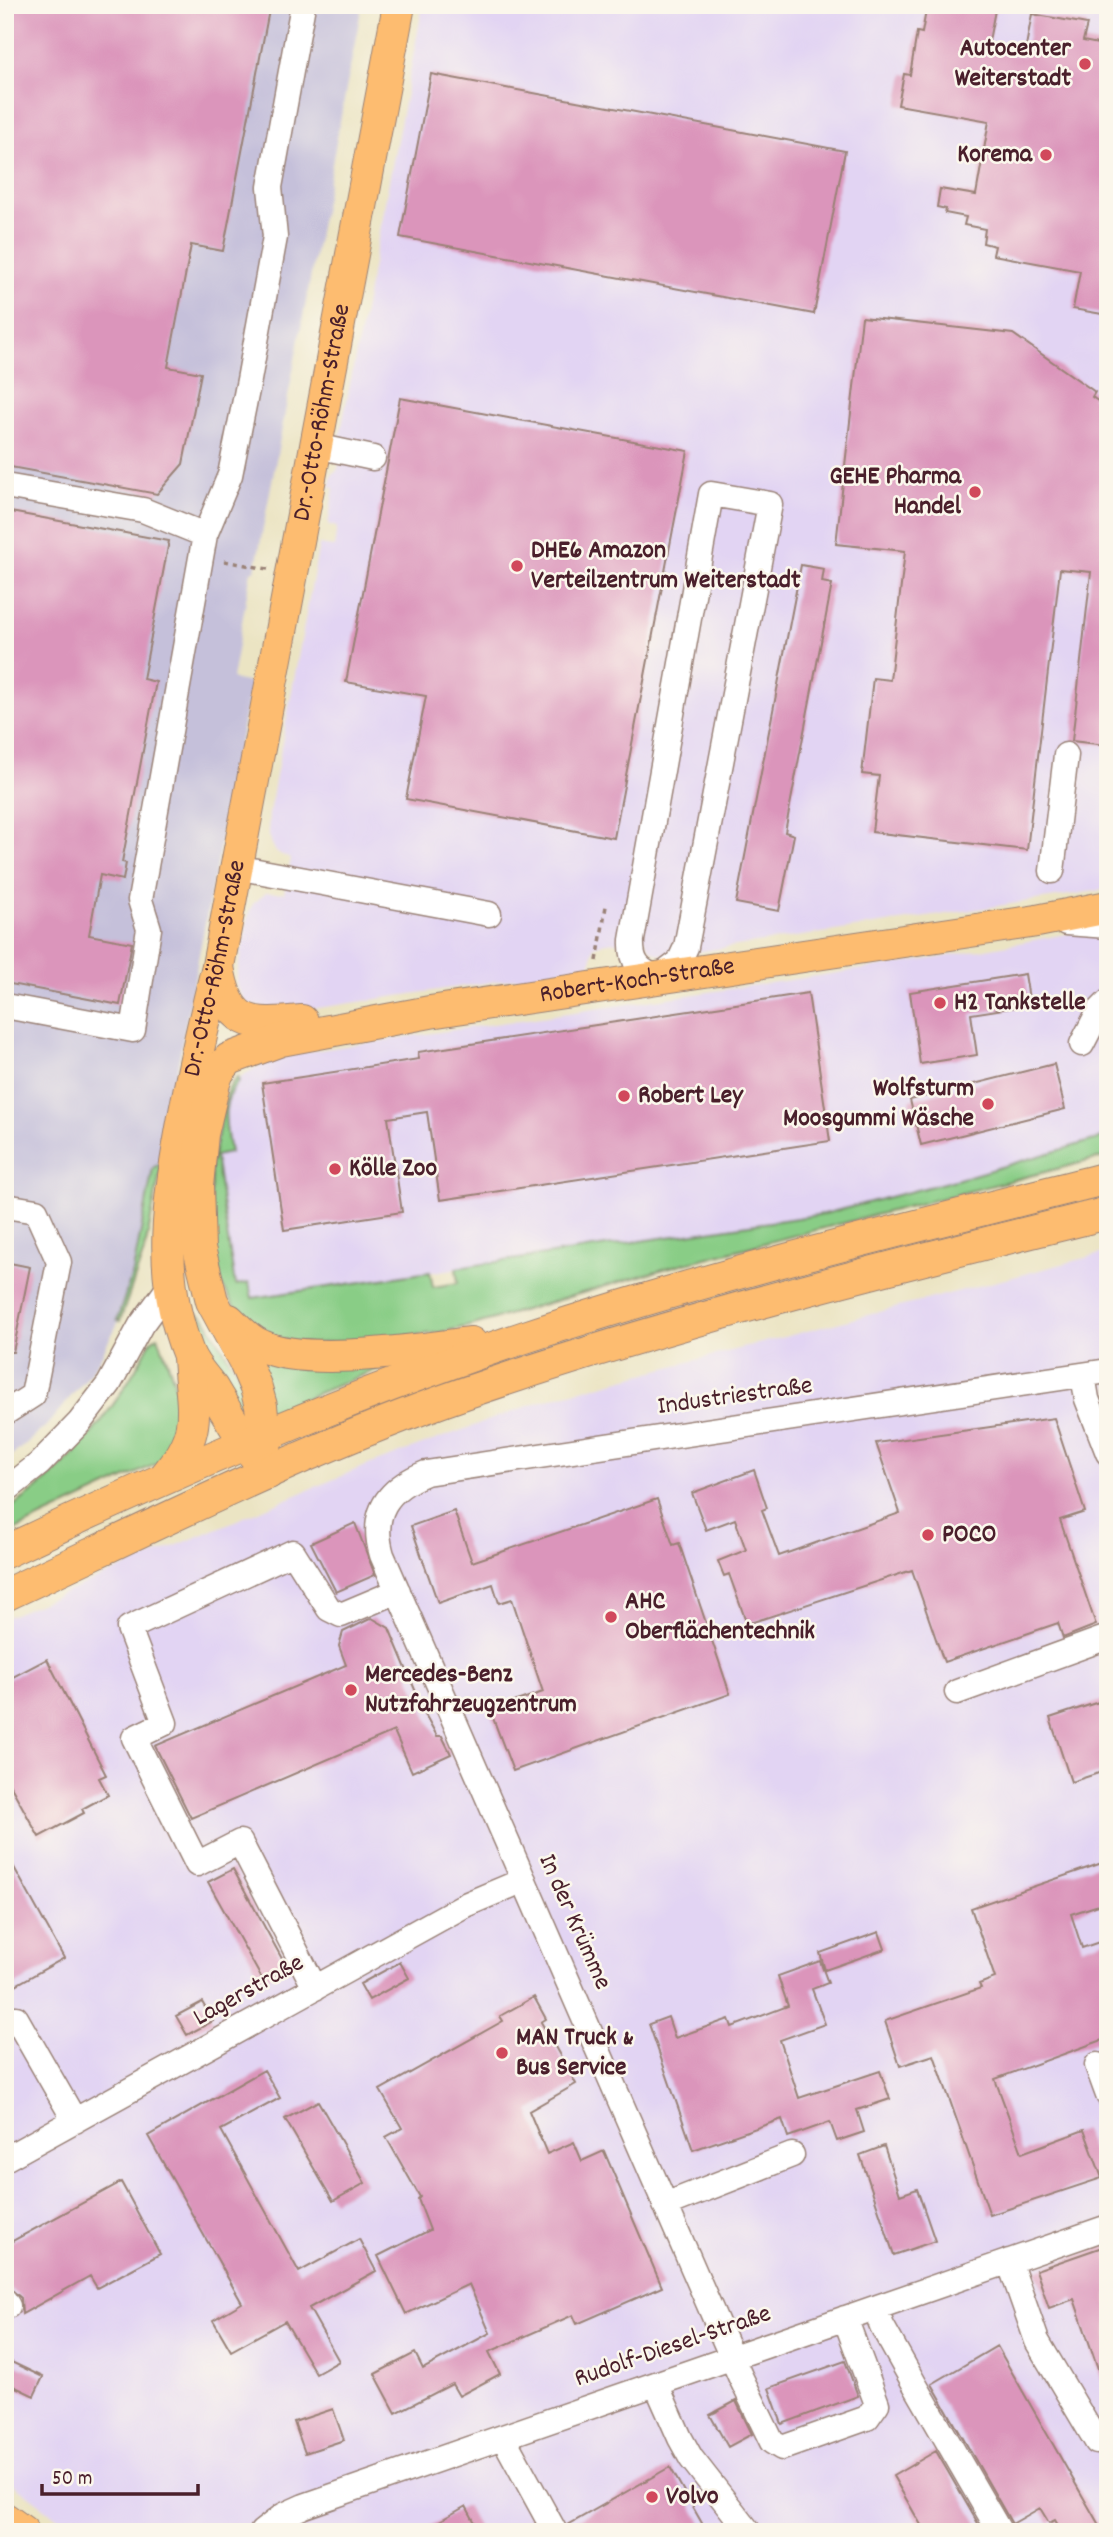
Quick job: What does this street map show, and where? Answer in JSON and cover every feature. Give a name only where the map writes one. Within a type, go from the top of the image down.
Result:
[{"type":"main road","name":"Dr.-Otto-Röhm-Straße","points":[[268,1473],[254,1438],[189,1357],[169,1287],[167,1251],[172,1187],[196,1056],[218,966],[399,5]]},
{"type":"main road","name":"Robert-Koch-Straße","points":[[239,1054],[281,1040],[430,1012],[1037,921],[1108,907]]},
{"type":"main road","points":[[218,966],[221,989],[230,1008],[239,1016],[255,1023],[275,1024],[430,1012]]},
{"type":"main road","name":"Dr.-Otto-Röhm-Straße","points":[[239,1054],[223,1064],[214,1083],[198,1167],[196,1220],[199,1248],[212,1301],[256,1387],[261,1406],[254,1438]]},
{"type":"main road","points":[[5,1552],[254,1438],[524,1338],[670,1291],[1108,1178]]},
{"type":"main road","points":[[5,1595],[268,1473],[467,1392],[632,1339],[865,1274],[1108,1213]]},
{"type":"main road","points":[[212,1301],[247,1338],[264,1347],[289,1353],[380,1353],[524,1338]]},
{"type":"main road","points":[[165,1477],[181,1458],[191,1435],[194,1418],[189,1357]]},
{"type":"main road","points":[[5,2519],[23,2532]]},
{"type":"street","points":[[5,1006],[133,1030],[149,929],[140,900],[203,546],[230,475],[252,367],[275,237],[270,187],[303,5]]},
{"type":"street","points":[[316,446],[373,458]]},
{"type":"street","points":[[5,486],[143,510],[203,546]]},
{"type":"street","points":[[711,494],[770,505],[687,947],[679,962],[659,977],[642,971],[637,965],[633,958],[632,940],[711,494]]},
{"type":"street","points":[[1052,871],[1066,755]]},
{"type":"street","points":[[236,867],[489,914]]},
{"type":"street","name":"Robert-Koch-Straße","points":[[1037,921],[1108,926]]},
{"type":"street","points":[[1082,1044],[1099,1011],[1108,1002]]},
{"type":"street","points":[[5,1206],[36,1211],[59,1262],[33,1395],[5,1413]]},
{"type":"street","points":[[5,1491],[39,1464],[79,1423],[108,1384],[141,1325],[169,1287]]},
{"type":"street","name":"Industriestraße","points":[[384,1507],[403,1485],[426,1473],[1108,1371]]},
{"type":"street","points":[[1083,1375],[1087,1399],[1108,1453]]},
{"type":"street","name":"In der Krümme","points":[[384,1507],[376,1530],[382,1555],[732,2358],[772,2442],[782,2448],[867,2418],[877,2404],[845,2318]]},
{"type":"street","points":[[315,1988],[240,1842],[197,1864],[134,1738],[166,1723],[129,1628],[293,1552],[330,1609],[341,1615],[398,1591]]},
{"type":"street","points":[[957,1692],[1108,1637]]},
{"type":"street","name":"Lagerstraße","points":[[5,2159],[466,1905],[524,1880]]},
{"type":"street","points":[[5,2019],[16,2018],[75,2121]]},
{"type":"street","points":[[1097,2065],[1108,2095]]},
{"type":"street","points":[[665,2204],[792,2155]]},
{"type":"street","name":"Rudolf-Diesel-Straße","points":[[262,2532],[284,2515],[304,2506],[1108,2227]]},
{"type":"street","points":[[1009,2261],[1037,2341],[1104,2447]]},
{"type":"street","points":[[875,2308],[882,2326],[1000,2532]]},
{"type":"street","points":[[656,2384],[691,2458],[749,2532]]},
{"type":"street","points":[[503,2437],[555,2532]]},
{"type":"path","points":[[203,546],[292,573]]},
{"type":"path","points":[[600,944],[606,906]]},
{"type":"shaded area","points":[[5,5],[362,5],[255,571],[251,571],[232,679],[251,683],[145,1249],[122,1315],[99,1360],[46,1426],[5,1462]]},
{"type":"shaded area","points":[[423,5],[1108,5],[1108,889],[697,952],[663,955],[650,949],[644,938],[600,944],[594,946],[590,967],[298,1011],[281,1012],[246,1003],[237,986],[237,976],[249,913],[253,904],[266,893],[284,893],[291,859],[276,852],[272,844],[268,834],[269,814],[319,545],[334,547],[337,527],[328,525],[334,488],[330,487],[332,475],[338,469],[344,437],[340,436]]},
{"type":"shaded area","points":[[1093,929],[1108,937],[1108,1136],[824,1214],[231,1302],[213,1145],[232,1082],[264,1063],[293,1054],[938,958]]},
{"type":"shaded area","points":[[1108,1252],[1108,2532],[77,2532],[5,2478],[5,1618],[365,1466],[544,1400]]},
{"type":"green space","points":[[237,1077],[239,1081],[226,1106],[230,1153],[215,1156],[235,1285],[249,1283],[252,1298],[430,1272],[433,1287],[458,1283],[456,1268],[824,1214],[1108,1136],[1108,1156],[674,1266],[470,1326],[436,1333],[310,1344],[274,1338],[235,1308],[221,1283],[211,1224],[211,1164],[228,1089]]},
{"type":"green space","points":[[162,1163],[145,1249],[120,1321],[117,1320],[133,1272],[153,1168]]},
{"type":"green space","points":[[198,1314],[204,1317],[245,1385],[248,1419],[225,1389]]},
{"type":"green space","points":[[158,1336],[176,1388],[178,1402],[177,1429],[168,1451],[156,1464],[5,1535],[5,1511],[50,1477],[90,1436],[123,1390],[151,1341]]},
{"type":"green space","points":[[242,1343],[400,1360],[269,1413]]},
{"type":"building","points":[[5,5],[270,5],[223,251],[191,245],[168,367],[201,373],[183,464],[157,494],[5,466]]},
{"type":"building","points":[[927,5],[996,5],[987,51],[1024,57],[1032,14],[1087,24],[1083,41],[1108,46],[1108,315],[1073,309],[1080,271],[993,255],[995,246],[983,243],[985,229],[964,225],[966,217],[945,213],[946,209],[937,207],[940,189],[976,195],[989,121],[898,105],[904,74],[910,75],[917,32],[922,33]]},
{"type":"building","points":[[431,74],[845,151],[814,314],[400,237]]},
{"type":"building","points":[[862,317],[1013,334],[1095,392],[1092,397],[1108,408],[1106,745],[1072,741],[1091,572],[1060,569],[1027,850],[872,832],[879,776],[862,774],[873,678],[890,680],[905,551],[836,544]]},
{"type":"building","name":"DHE6 Amazon Verteilzentrum Weiterstadt","points":[[400,398],[688,451],[614,838],[406,799],[426,696],[346,682]]},
{"type":"building","points":[[5,511],[169,541],[143,679],[156,682],[122,862],[126,863],[123,880],[100,875],[89,935],[132,943],[120,1005],[5,983]]},
{"type":"building","points":[[801,565],[824,569],[822,582],[832,584],[785,832],[794,835],[779,911],[736,903]]},
{"type":"building","points":[[1025,974],[1030,1005],[971,1014],[977,1055],[920,1064],[910,992]]},
{"type":"building","name":"Robert Ley","points":[[808,993],[830,1141],[440,1200],[427,1112],[388,1118],[402,1212],[284,1230],[262,1083],[419,1059],[418,1052]]},
{"type":"building","name":"Wolfsturm Moosgummi Wäsche","points":[[1054,1064],[1065,1109],[921,1145],[910,1100]]},
{"type":"building","points":[[5,1262],[30,1267],[13,1352],[5,1352]]},
{"type":"building","points":[[1054,1418],[1085,1512],[1060,1520],[1096,1625],[1063,1638],[1058,1623],[944,1662],[912,1570],[747,1624],[729,1574],[724,1576],[718,1561],[746,1550],[735,1519],[706,1530],[692,1493],[754,1470],[767,1508],[762,1510],[779,1556],[900,1513],[876,1443]]},
{"type":"building","points":[[657,1499],[673,1545],[679,1543],[730,1694],[513,1771],[490,1710],[543,1692],[512,1599],[499,1603],[493,1584],[438,1603],[411,1526],[454,1511],[472,1562]]},
{"type":"building","points":[[355,1523],[375,1575],[336,1592],[311,1543]]},
{"type":"building","name":"Mercedes-Benz Nutzfahrzeugzentrum","points":[[372,1618],[389,1628],[426,1716],[437,1736],[442,1736],[451,1754],[412,1772],[394,1731],[191,1818],[155,1746],[346,1665],[339,1646],[343,1632]]},
{"type":"building","points":[[47,1659],[106,1775],[99,1778],[108,1795],[82,1809],[84,1813],[39,1837],[5,1776],[5,1681]]},
{"type":"building","points":[[1108,1699],[1108,1770],[1071,1782],[1050,1718]]},
{"type":"building","points":[[5,1851],[64,1958],[5,1991]]},
{"type":"building","points":[[1108,1861],[1108,1902],[1071,1914],[1082,1948],[1108,1939],[1108,2038],[995,2079],[1022,2153],[1084,2130],[1102,2178],[990,2215],[934,2055],[900,2066],[885,2021],[981,1988],[979,1984],[995,1978],[971,1908]]},
{"type":"building","points":[[233,1869],[286,1966],[262,1979],[208,1882]]},
{"type":"building","points":[[879,1932],[885,1949],[825,1970],[820,1953]]},
{"type":"building","points":[[820,1961],[828,1983],[812,1989],[825,2024],[780,2040],[799,2098],[880,2071],[890,2099],[857,2110],[864,2132],[837,2141],[830,2122],[788,2137],[782,2119],[693,2150],[649,2024],[668,2017],[675,2038],[729,2019],[732,2027],[788,2006],[778,1976]]},
{"type":"building","points":[[400,1962],[409,1978],[369,2000],[360,1984]]},
{"type":"building","points":[[534,1997],[546,2019],[541,2022],[576,2084],[529,2111],[547,2154],[574,2142],[582,2161],[604,2151],[662,2287],[577,2324],[573,2315],[489,2352],[500,2374],[459,2396],[452,2384],[396,2413],[375,2374],[415,2353],[423,2369],[490,2333],[469,2284],[406,2314],[378,2256],[430,2230],[418,2199],[420,2197],[386,2137],[402,2128],[380,2090],[503,2021],[500,2016]]},
{"type":"building","points":[[202,2002],[213,2021],[187,2035],[176,2016]]},
{"type":"building","points":[[264,2070],[280,2098],[221,2130],[299,2272],[359,2239],[376,2271],[309,2308],[339,2361],[316,2374],[285,2321],[231,2351],[213,2320],[242,2303],[148,2136]]},
{"type":"building","points":[[318,2101],[365,2183],[333,2201],[285,2119]]},
{"type":"building","points":[[884,2146],[900,2195],[917,2189],[935,2241],[894,2255],[860,2155]]},
{"type":"building","points":[[121,2182],[160,2254],[97,2288],[90,2276],[22,2314],[21,2298],[5,2284],[5,2245]]},
{"type":"building","points":[[1108,2245],[1108,2388],[1105,2389],[1074,2299],[1049,2308],[1036,2270]]},
{"type":"building","points":[[997,2346],[1103,2532],[1062,2532],[1055,2520],[1049,2523],[1040,2508],[1012,2524],[932,2384]]},
{"type":"building","points":[[5,2359],[43,2377],[34,2396],[5,2382]]},
{"type":"building","points":[[845,2361],[858,2396],[782,2424],[769,2388]]},
{"type":"building","points":[[736,2401],[752,2434],[728,2447],[710,2415]]},
{"type":"building","points":[[333,2409],[344,2440],[305,2453],[294,2422]]},
{"type":"building","points":[[936,2451],[983,2532],[925,2532],[893,2476]]},
{"type":"building","name":"Volvo","points":[[670,2467],[707,2532],[570,2532],[568,2525]]},
{"type":"building","points":[[466,2506],[480,2532],[420,2532]]},
{"type":"place","name":"Autocenter Weiterstadt","points":[[1085,64]]},
{"type":"place","name":"Korema","points":[[1046,155]]},
{"type":"place","name":"GEHE Pharma Handel","points":[[975,492]]},
{"type":"place","name":"DHE6 Amazon Verteilzentrum Weiterstadt","points":[[517,566]]},
{"type":"place","name":"H2 Tankstelle","points":[[940,1003]]},
{"type":"place","name":"Robert Ley","points":[[624,1096]]},
{"type":"place","name":"Wolfsturm Moosgummi Wäsche","points":[[988,1104]]},
{"type":"place","name":"Kölle Zoo","points":[[335,1169]]},
{"type":"place","name":"POCO","points":[[928,1535]]},
{"type":"place","name":"AHC Oberflächentechnik","points":[[611,1617]]},
{"type":"place","name":"Mercedes-Benz Nutzfahrzeugzentrum","points":[[351,1690]]},
{"type":"place","name":"MAN Truck & Bus Service","points":[[502,2053]]},
{"type":"place","name":"Volvo","points":[[652,2497]]}]
